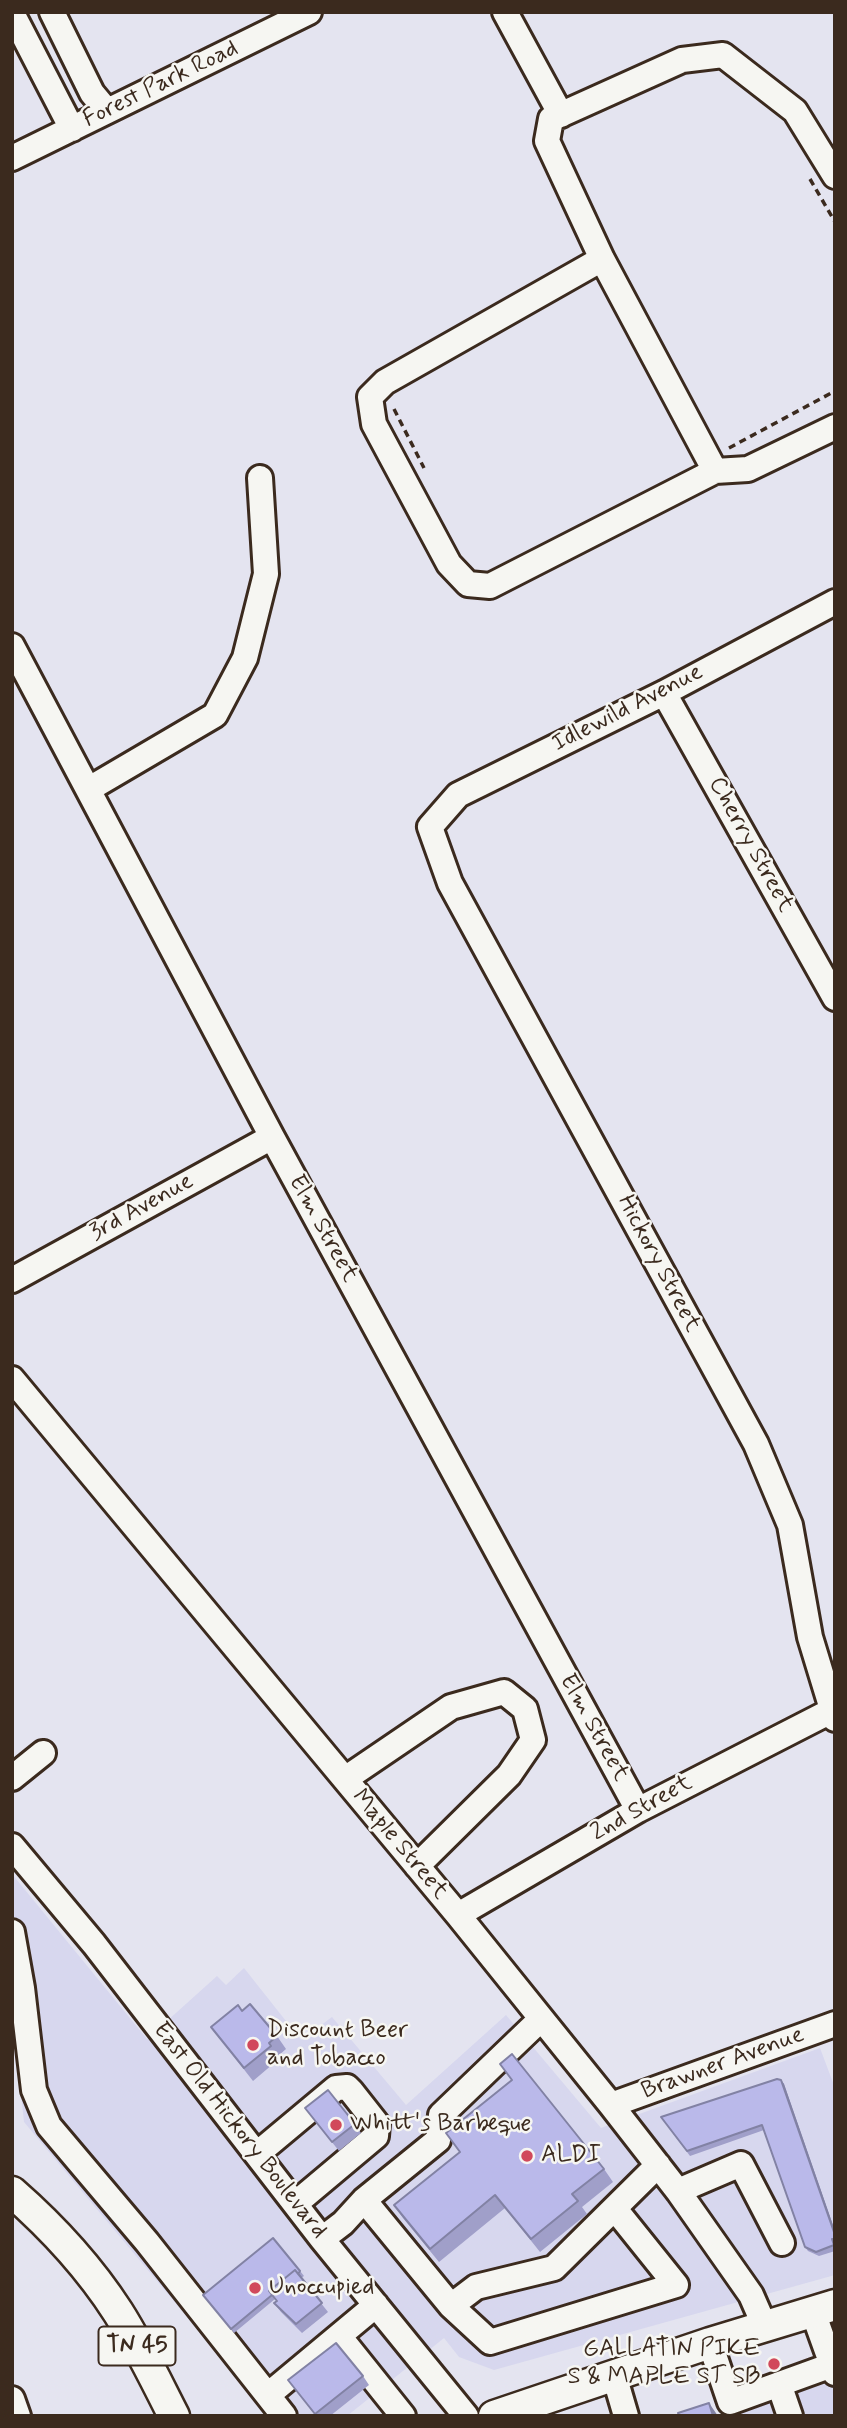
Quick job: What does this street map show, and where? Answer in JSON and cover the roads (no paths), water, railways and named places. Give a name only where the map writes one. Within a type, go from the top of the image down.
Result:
[{"type":"main road","name":"TN 45","points":[[12,2192],[58,2235],[95,2279],[119,2313],[174,2416]]},
{"type":"main road","points":[[494,2416],[710,2343],[824,2309]]},
{"type":"street","points":[[52,12],[92,93],[107,111]]},
{"type":"street","points":[[505,12],[561,115]]},
{"type":"street","points":[[12,13],[72,129]]},
{"type":"street","name":"Forest Park Road","points":[[12,158],[302,14]]},
{"type":"street","points":[[715,471],[602,259],[547,141],[551,119],[682,60],[723,55],[795,111],[835,176]]},
{"type":"street","points":[[602,259],[385,382],[370,397],[374,425],[449,564],[468,584],[490,586],[715,471],[748,470],[835,427]]},
{"type":"street","points":[[89,789],[215,715],[245,658],[266,574],[260,478]]},
{"type":"street","name":"Idlewild Avenue","points":[[430,827],[458,795],[664,693],[835,602]]},
{"type":"street","name":"Elm Street","points":[[12,646],[20,680],[89,789],[272,1137],[638,1810]]},
{"type":"street","name":"Cherry Street","points":[[664,693],[835,998]]},
{"type":"street","name":"Hickory Street","points":[[430,827],[450,883],[756,1444],[790,1525],[810,1637],[826,1658],[833,1715]]},
{"type":"street","name":"3rd Avenue","points":[[12,1280],[272,1137]]},
{"type":"street","name":"Maple Street","points":[[12,1379],[458,1915],[611,2105],[678,2191],[751,2295],[765,2327]]},
{"type":"street","points":[[345,1779],[451,1707],[504,1692],[525,1709],[533,1740],[509,1775],[417,1866]]},
{"type":"street","name":"2nd Street","points":[[458,1915],[638,1810],[833,1715]]},
{"type":"street","points":[[12,1778],[43,1752]]},
{"type":"street","name":"East Old Hickory Boulevard","points":[[12,1846],[94,1944],[322,2239],[466,2416]]},
{"type":"street","points":[[12,1932],[22,2074],[34,2090],[49,2126],[147,2242],[284,2416]]},
{"type":"street","points":[[322,2239],[343,2223],[364,2200],[438,2140],[442,2115],[541,2019]]},
{"type":"street","name":"Brawner Avenue","points":[[611,2105],[835,2024]]},
{"type":"street","points":[[257,2154],[336,2088],[346,2087],[351,2091],[377,2124],[376,2136],[295,2204]]},
{"type":"street","points":[[678,2191],[741,2164],[782,2243]]},
{"type":"street","points":[[450,2306],[476,2287],[554,2268],[657,2165]]},
{"type":"street","points":[[364,2200],[450,2306],[491,2342],[676,2285],[615,2209]]},
{"type":"street","points":[[268,2395],[376,2305]]},
{"type":"street","points":[[710,2343],[732,2409],[779,2384],[833,2369],[824,2309]]},
{"type":"street","points":[[339,2336],[403,2416]]},
{"type":"street","points":[[614,2375],[626,2416]]},
{"type":"street","points":[[779,2384],[790,2416]]},
{"type":"street","points":[[12,2399],[18,2416]]},
{"type":"place","name":"Discount Beer and Tobacco","points":[[253,2045]]},
{"type":"place","name":"Whitt's Barbeque","points":[[336,2125]]},
{"type":"place","name":"ALDI","points":[[527,2156]]},
{"type":"place","name":"Unoccupied","points":[[255,2288]]},
{"type":"place","name":"GALLATIN PIKE S & MAPLE ST SB","points":[[774,2364]]}]
